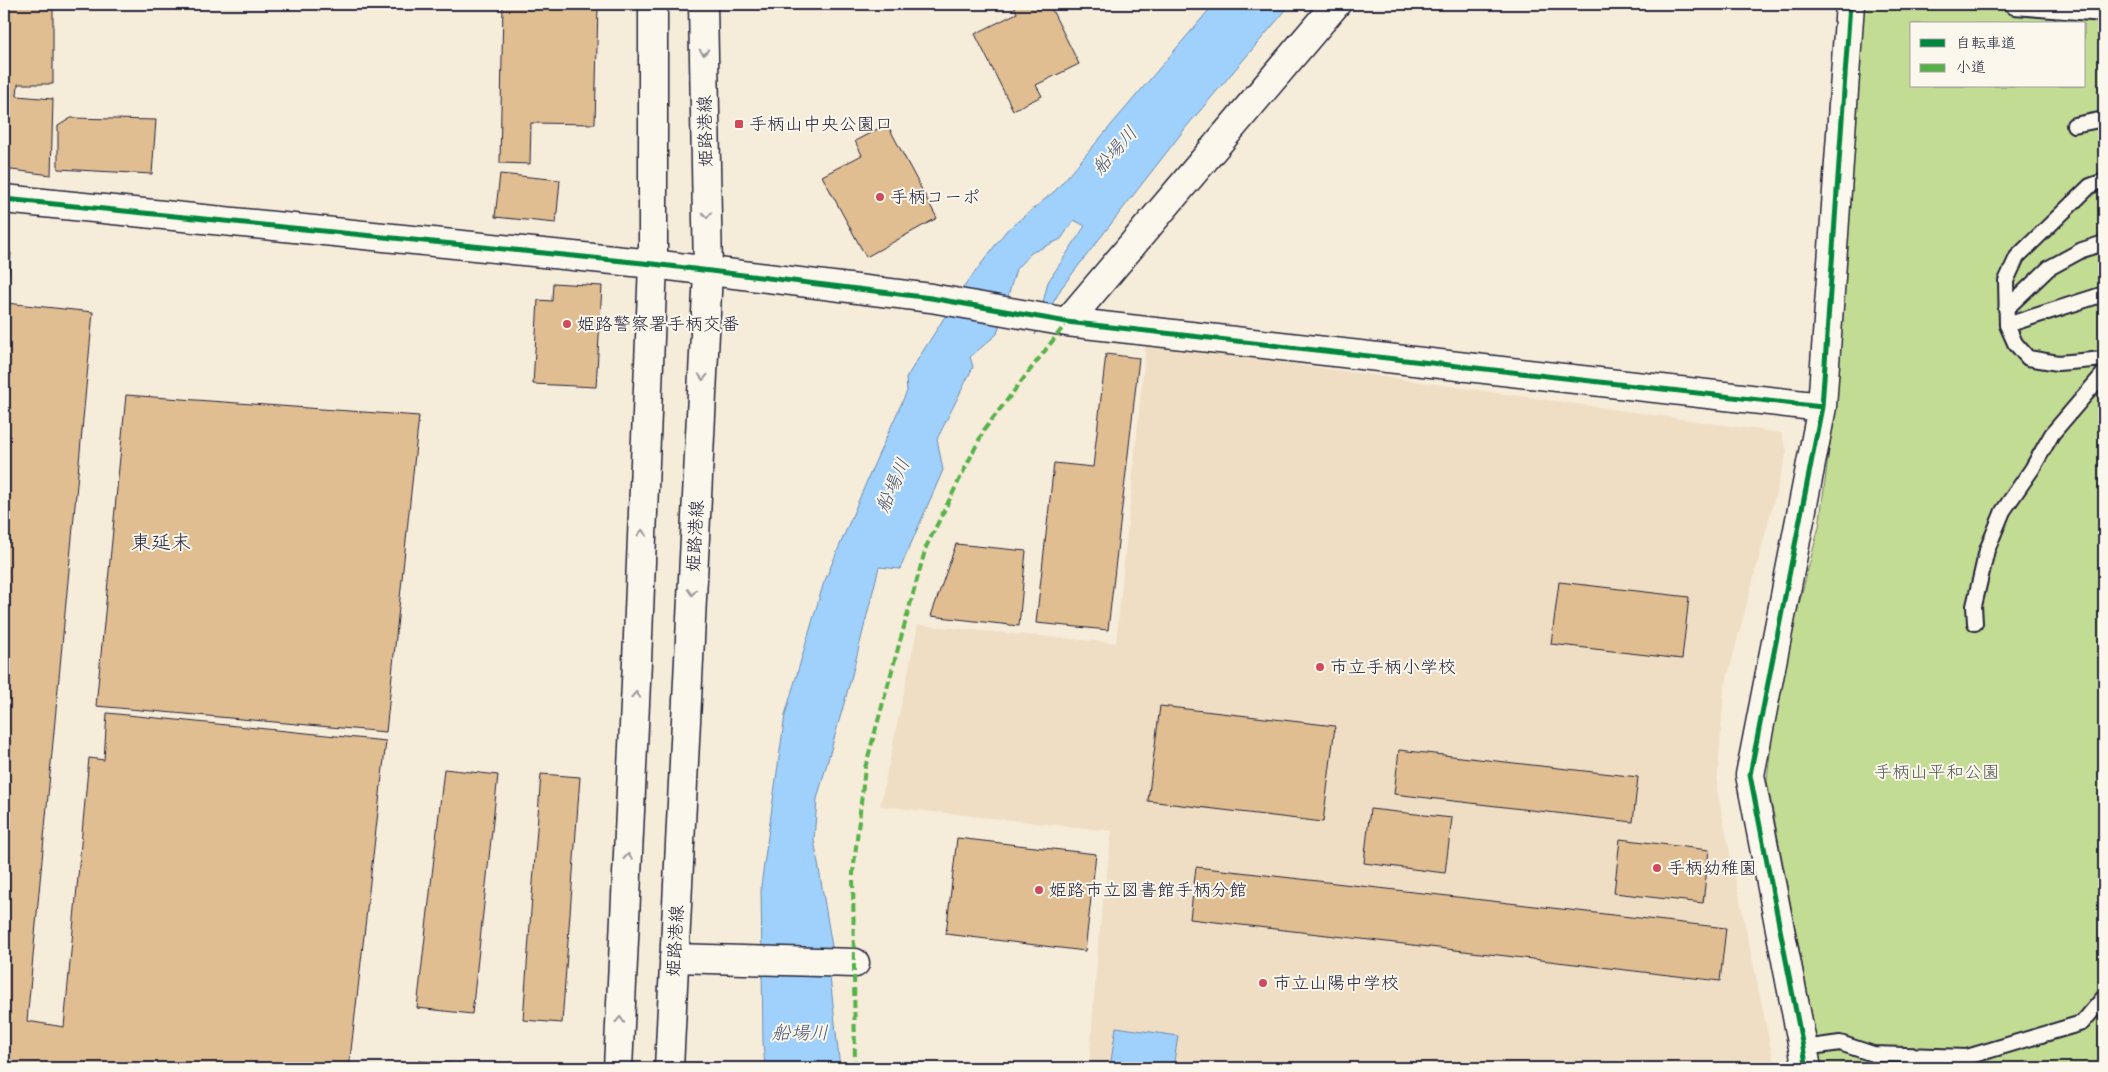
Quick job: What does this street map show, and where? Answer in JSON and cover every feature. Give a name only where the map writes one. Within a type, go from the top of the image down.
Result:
[{"type":"street","points":[[618,1068],[638,651],[653,264],[653,4]]},
{"type":"street","name":"姫路港線","points":[[670,1068],[708,272],[703,4]]},
{"type":"street","points":[[1067,322],[1336,4]]},
{"type":"street","points":[[1805,1058],[1750,775],[1822,407],[1850,4]]},
{"type":"street","points":[[4,199],[653,264],[931,298],[1067,322],[1822,407]]},
{"type":"street","points":[[674,958],[855,963]]},
{"type":"lane","points":[[2011,4],[2014,7],[2104,14]]},
{"type":"lane","points":[[2074,125],[2104,119]]},
{"type":"lane","points":[[2104,181],[2090,186],[2017,257],[2006,281],[2007,325],[2015,343],[2028,358],[2058,363],[2104,359]]},
{"type":"lane","points":[[2006,309],[2049,268],[2082,250],[2104,243]]},
{"type":"lane","points":[[2007,325],[2104,294]]},
{"type":"lane","points":[[1975,623],[1974,606],[1987,550],[2002,511],[2032,469],[2052,434],[2104,373]]},
{"type":"lane","points":[[1805,1058],[1840,1043],[1873,1054],[1967,1057],[2082,1023],[2104,997]]},
{"type":"shaded area","name":"市立手柄小学校","points":[[1146,343],[1781,433],[1787,451],[1724,690],[1717,790],[1775,1068],[1089,1068],[1098,945],[1112,831],[880,806],[918,625],[1116,643]]},
{"type":"green space","name":"手柄山平和公園","points":[[1856,4],[2104,4],[2104,1068],[1822,1068],[1767,780],[1778,685],[1819,527],[1836,397]]},
{"type":"water","name":"船場川","points":[[1214,4],[1291,4],[1187,126],[1062,287],[1035,335],[1048,282],[1085,226],[1074,220],[1061,239],[1031,253],[1016,269],[997,334],[970,357],[973,367],[937,439],[943,470],[900,569],[879,567],[852,675],[817,799],[814,840],[837,976],[830,977],[840,1068],[765,1068],[761,886],[785,715],[823,585],[907,391],[906,378],[963,288],[1006,231],[1056,190]]},
{"type":"water","points":[[1116,1027],[1178,1036],[1173,1068],[1110,1068]]},
{"type":"building","points":[[4,4],[53,4],[53,84],[18,84],[17,96],[53,99],[51,175],[4,169]]},
{"type":"building","points":[[503,4],[576,4],[576,6],[598,6],[595,124],[531,123],[530,164],[500,163]]},
{"type":"building","points":[[1013,4],[1049,4],[1079,64],[1036,85],[1042,96],[1013,110],[975,34],[1017,13]]},
{"type":"building","points":[[71,118],[156,120],[152,174],[58,169],[58,126]]},
{"type":"building","name":"手柄コーポ","points":[[887,124],[937,218],[866,257],[822,176],[862,155],[855,141]]},
{"type":"building","points":[[500,174],[560,180],[556,223],[495,217]]},
{"type":"building","points":[[4,252],[11,253],[6,303],[93,312],[27,1021],[64,1027],[89,758],[104,760],[107,713],[386,741],[349,1068],[4,1068]]},
{"type":"building","points":[[553,283],[602,286],[596,387],[533,384],[538,300],[552,301]]},
{"type":"building","points":[[1106,354],[1139,358],[1108,630],[1036,623],[1054,463],[1093,467]]},
{"type":"building","points":[[126,395],[419,416],[386,732],[96,706]]},
{"type":"building","points":[[956,544],[1026,551],[1019,626],[931,616]]},
{"type":"building","points":[[1559,582],[1689,597],[1682,659],[1551,644]]},
{"type":"building","points":[[1160,706],[1335,726],[1323,822],[1148,801]]},
{"type":"building","points":[[1399,750],[1638,777],[1633,822],[1394,794]]},
{"type":"building","points":[[444,769],[498,775],[472,1014],[417,1008]]},
{"type":"building","points":[[541,774],[580,777],[562,1023],[523,1020]]},
{"type":"building","points":[[1370,809],[1452,818],[1445,873],[1364,863]]},
{"type":"building","points":[[957,838],[1096,854],[1085,951],[946,934]]},
{"type":"building","points":[[1620,839],[1709,850],[1703,903],[1614,893]]},
{"type":"building","points":[[1196,867],[1726,928],[1720,981],[1190,919]]},
{"type":"building","points":[[419,1061],[461,1064],[461,1068],[418,1068]]},
{"type":"marked path","points":[[855,1068],[853,873],[865,768],[926,547],[984,430],[1067,322]]},
{"type":"cycle path","points":[[1807,1068],[1750,775],[1822,407],[1850,4]]},
{"type":"cycle path","points":[[4,199],[653,264],[931,298],[1067,322],[1822,407]]},
{"type":"place","name":"手柄山中央公園口","points":[[739,124]]},
{"type":"place","name":"手柄コーポ","points":[[880,197]]},
{"type":"place","name":"姫路警察署手柄交番","points":[[567,324]]},
{"type":"place","name":"市立手柄小学校","points":[[1320,667]]},
{"type":"place","name":"手柄幼稚園","points":[[1657,868]]},
{"type":"place","name":"姫路市立図書館手柄分館","points":[[1039,890]]},
{"type":"place","name":"市立山陽中学校","points":[[1263,983]]},
{"type":"district","name":"東延末","points":[[161,542]]}]
